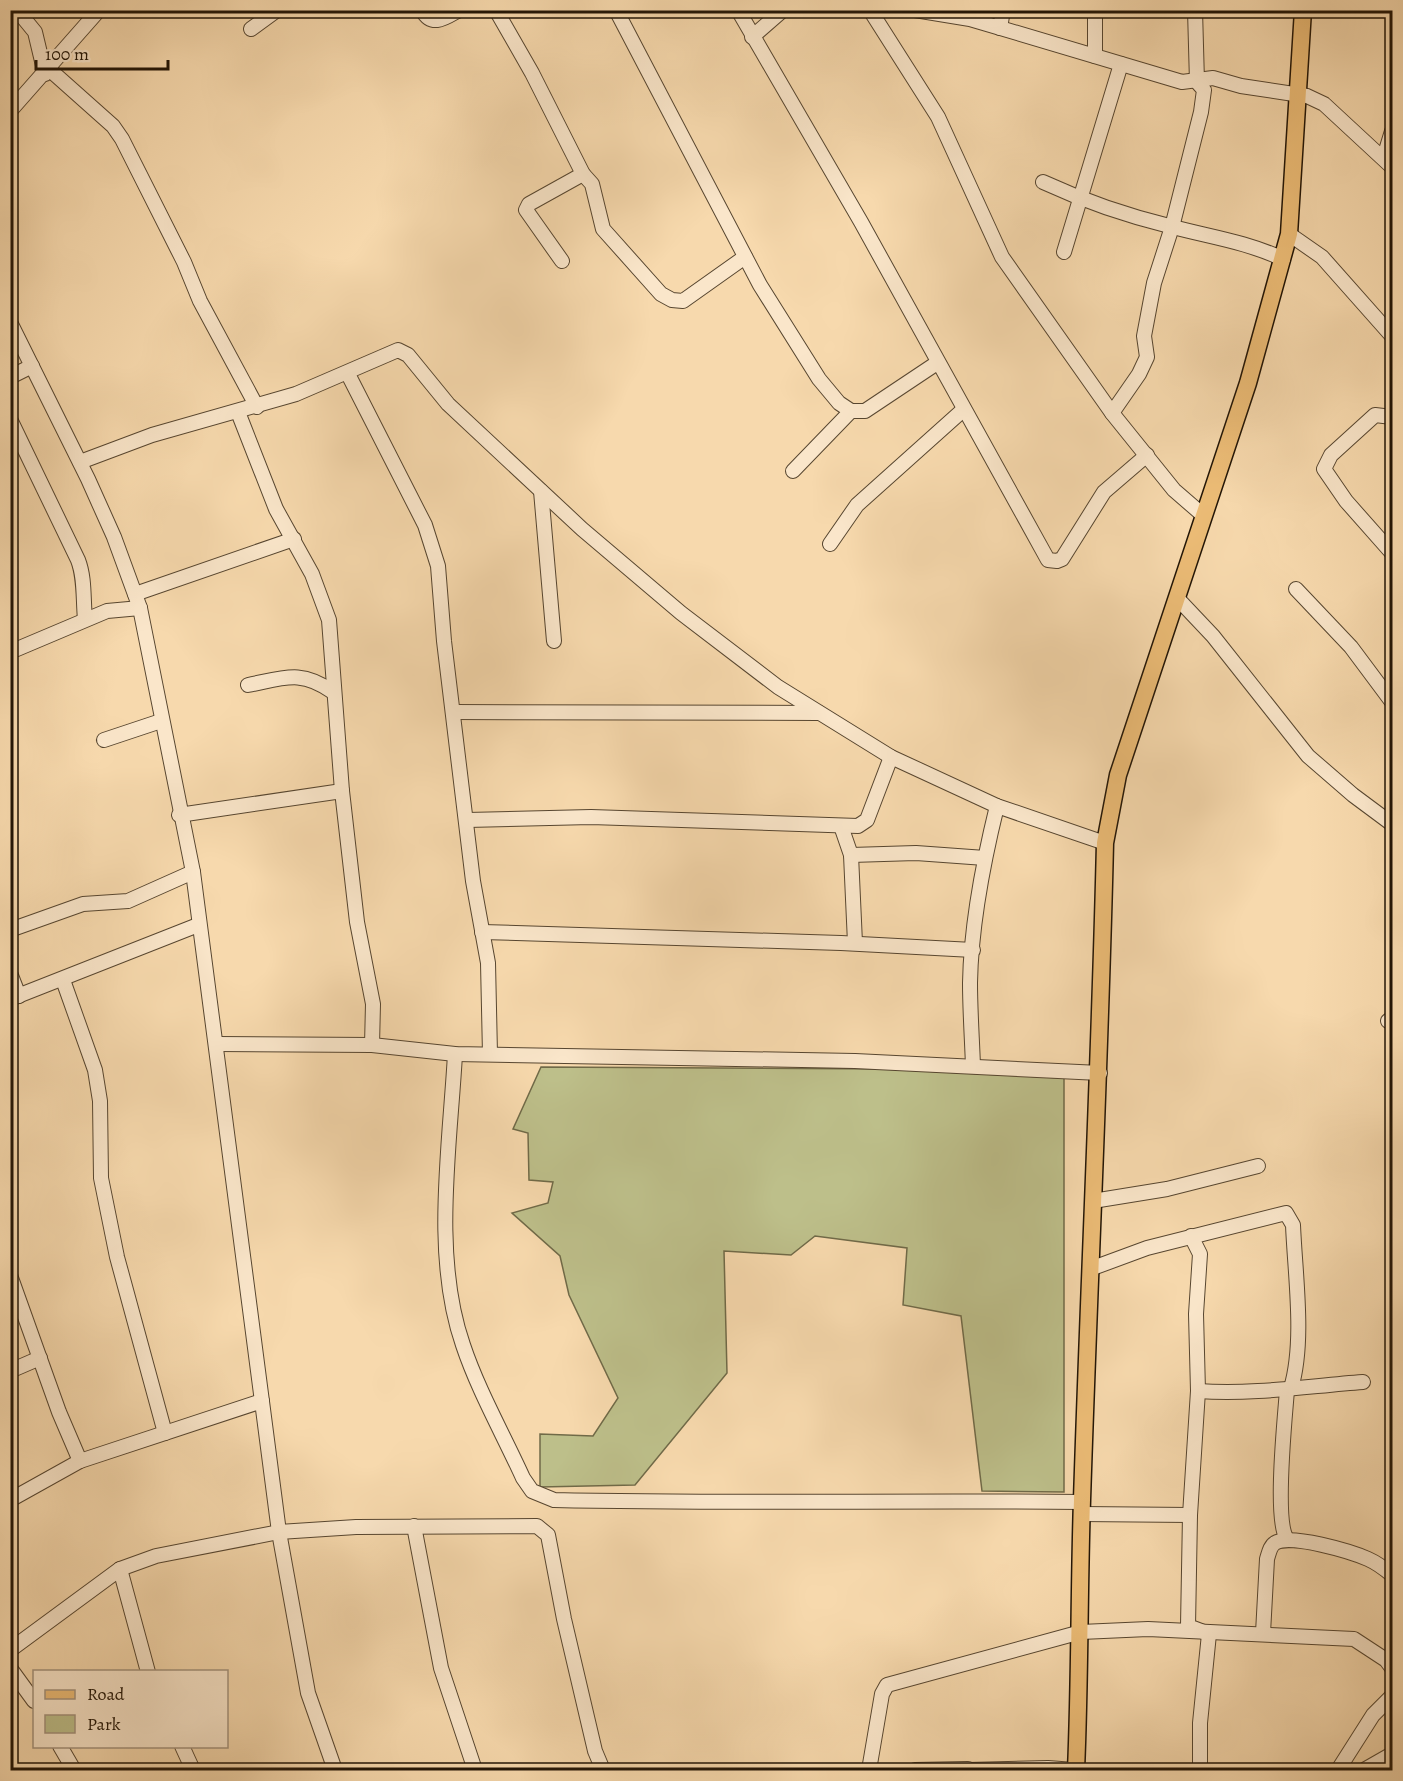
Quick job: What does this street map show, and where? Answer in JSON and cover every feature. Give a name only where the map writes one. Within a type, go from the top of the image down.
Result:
[{"type":"main road","points":[[1075,1770],[1081,1632],[1082,1508],[1090,1269],[1100,1073],[1105,843],[1118,775],[1248,383],[1289,234],[1303,10]]},
{"type":"street","points":[[17,10],[35,32],[47,72],[113,126],[122,139],[184,262],[200,301],[257,407]]},
{"type":"street","points":[[10,111],[47,72],[99,10]]},
{"type":"street","points":[[251,29],[277,10]]},
{"type":"street","points":[[422,10],[426,18],[433,21],[441,20],[459,10]]},
{"type":"street","points":[[496,10],[532,73],[583,174],[592,184],[603,229],[661,294],[672,300],[683,301],[745,257]]},
{"type":"street","points":[[616,10],[745,257],[819,379],[839,403],[851,411],[865,411],[937,363]]},
{"type":"street","points":[[738,10],[861,222],[1045,556],[1052,561],[1062,559],[1111,485],[1147,455]]},
{"type":"street","points":[[752,37],[783,10]]},
{"type":"street","points":[[870,10],[938,117],[1002,256],[1112,413],[1174,490],[1204,516]]},
{"type":"street","points":[[915,10],[970,19],[1182,82],[1197,82],[1213,78],[1241,87],[1298,93],[1324,104],[1388,162]]},
{"type":"street","points":[[1000,28],[1003,10]]},
{"type":"street","points":[[1095,10],[1095,56]]},
{"type":"street","points":[[1112,413],[1139,374],[1147,357],[1144,336],[1154,283],[1172,227],[1203,101],[1204,90],[1197,82],[1194,10]]},
{"type":"street","points":[[1064,252],[1121,64]]},
{"type":"street","points":[[1388,162],[1392,131]]},
{"type":"street","points":[[562,261],[526,210],[529,204],[583,174]]},
{"type":"street","points":[[1043,182],[1081,200],[1172,227],[1258,247],[1283,259]]},
{"type":"street","points":[[1289,234],[1322,257],[1392,336]]},
{"type":"street","points":[[10,322],[80,462],[114,537],[140,608],[179,815],[193,872],[198,925],[217,1044],[279,1532],[308,1693],[335,1770]]},
{"type":"street","points":[[80,462],[152,435],[257,407],[348,374],[391,352],[402,352],[448,404],[541,491],[681,613],[778,687],[891,757],[997,806],[1105,843]]},
{"type":"street","points":[[10,377],[32,366]]},
{"type":"street","points":[[348,374],[398,470],[435,551],[467,820],[488,963],[490,1054]]},
{"type":"street","points":[[830,544],[857,505],[963,410]]},
{"type":"street","points":[[793,471],[851,411]]},
{"type":"street","points":[[238,412],[276,509],[294,539],[321,594],[329,620],[342,791],[357,922],[373,1004],[372,1045]]},
{"type":"street","points":[[1392,417],[1375,415],[1331,455],[1324,469],[1346,501],[1392,553]]},
{"type":"street","points":[[10,418],[83,573],[81,588],[86,619]]},
{"type":"street","points":[[541,491],[554,641]]},
{"type":"street","points":[[135,594],[294,539]]},
{"type":"street","points":[[1296,589],[1351,647],[1392,702]]},
{"type":"street","points":[[1178,599],[1213,636],[1308,756],[1353,795],[1392,824]]},
{"type":"street","points":[[12,646],[121,608],[140,608]]},
{"type":"street","points":[[248,685],[303,676],[315,680],[333,692]]},
{"type":"street","points":[[454,712],[819,713]]},
{"type":"street","points":[[104,740],[161,721]]},
{"type":"street","points":[[10,748],[10,758]]},
{"type":"street","points":[[467,820],[591,817],[858,826],[867,820],[891,757]]},
{"type":"street","points":[[179,815],[342,791]]},
{"type":"street","points":[[973,1066],[970,982],[985,858],[997,806]]},
{"type":"street","points":[[841,826],[851,855],[855,943]]},
{"type":"street","points":[[851,855],[916,853],[985,858]]},
{"type":"street","points":[[10,930],[83,904],[128,901],[193,872]]},
{"type":"street","points":[[10,973],[15,997],[198,925]]},
{"type":"street","points":[[482,932],[855,943],[973,950]]},
{"type":"street","points":[[63,980],[95,1070],[100,1101],[100,1178],[117,1257],[165,1433]]},
{"type":"street","points":[[217,1044],[372,1045],[455,1054],[731,1060],[855,1060],[1100,1073]]},
{"type":"street","points":[[455,1054],[444,1241],[450,1287],[462,1344],[523,1478],[532,1491],[554,1500],[721,1504],[939,1501],[1190,1515]]},
{"type":"street","points":[[1093,1201],[1167,1189],[1258,1166]]},
{"type":"street","points":[[1090,1269],[1147,1248],[1191,1236],[1286,1213],[1289,1215],[1293,1225],[1297,1321],[1296,1371],[1289,1389],[1282,1469],[1283,1525],[1287,1539]]},
{"type":"street","points":[[1191,1236],[1200,1254],[1196,1314],[1198,1391],[1190,1515],[1188,1626],[1209,1634]]},
{"type":"street","points":[[10,1275],[80,1461]]},
{"type":"street","points":[[10,1371],[40,1358]]},
{"type":"street","points":[[1198,1391],[1226,1393],[1363,1382]]},
{"type":"street","points":[[10,1500],[80,1461],[262,1401]]},
{"type":"street","points":[[414,1526],[441,1668],[475,1770]]},
{"type":"street","points":[[10,1650],[120,1569],[156,1556],[279,1532],[414,1526],[537,1526],[546,1532],[595,1751],[603,1770]]},
{"type":"street","points":[[1263,1633],[1269,1551],[1276,1542],[1287,1539],[1357,1554],[1392,1575]]},
{"type":"street","points":[[120,1569],[148,1670]]},
{"type":"street","points":[[869,1770],[882,1694],[887,1685],[1081,1632],[1148,1629],[1209,1634],[1263,1633],[1354,1639],[1386,1660],[1392,1668]]},
{"type":"street","points":[[1200,1770],[1200,1723],[1209,1634]]},
{"type":"street","points":[[10,1668],[33,1700]]},
{"type":"street","points":[[1338,1770],[1373,1715],[1392,1696]]},
{"type":"street","points":[[61,1748],[74,1770]]},
{"type":"street","points":[[183,1748],[193,1770]]},
{"type":"street","points":[[1364,1770],[1392,1754]]},
{"type":"street","points":[[915,1770],[1048,1768],[1075,1770]]},
{"type":"green space","points":[[541,1067],[886,1069],[1064,1078],[1064,1492],[982,1491],[961,1316],[903,1305],[907,1248],[815,1236],[791,1255],[724,1251],[727,1373],[635,1485],[540,1487],[540,1434],[593,1436],[618,1398],[569,1295],[560,1256],[512,1213],[548,1203],[553,1182],[529,1180],[528,1133],[513,1129]]}]
